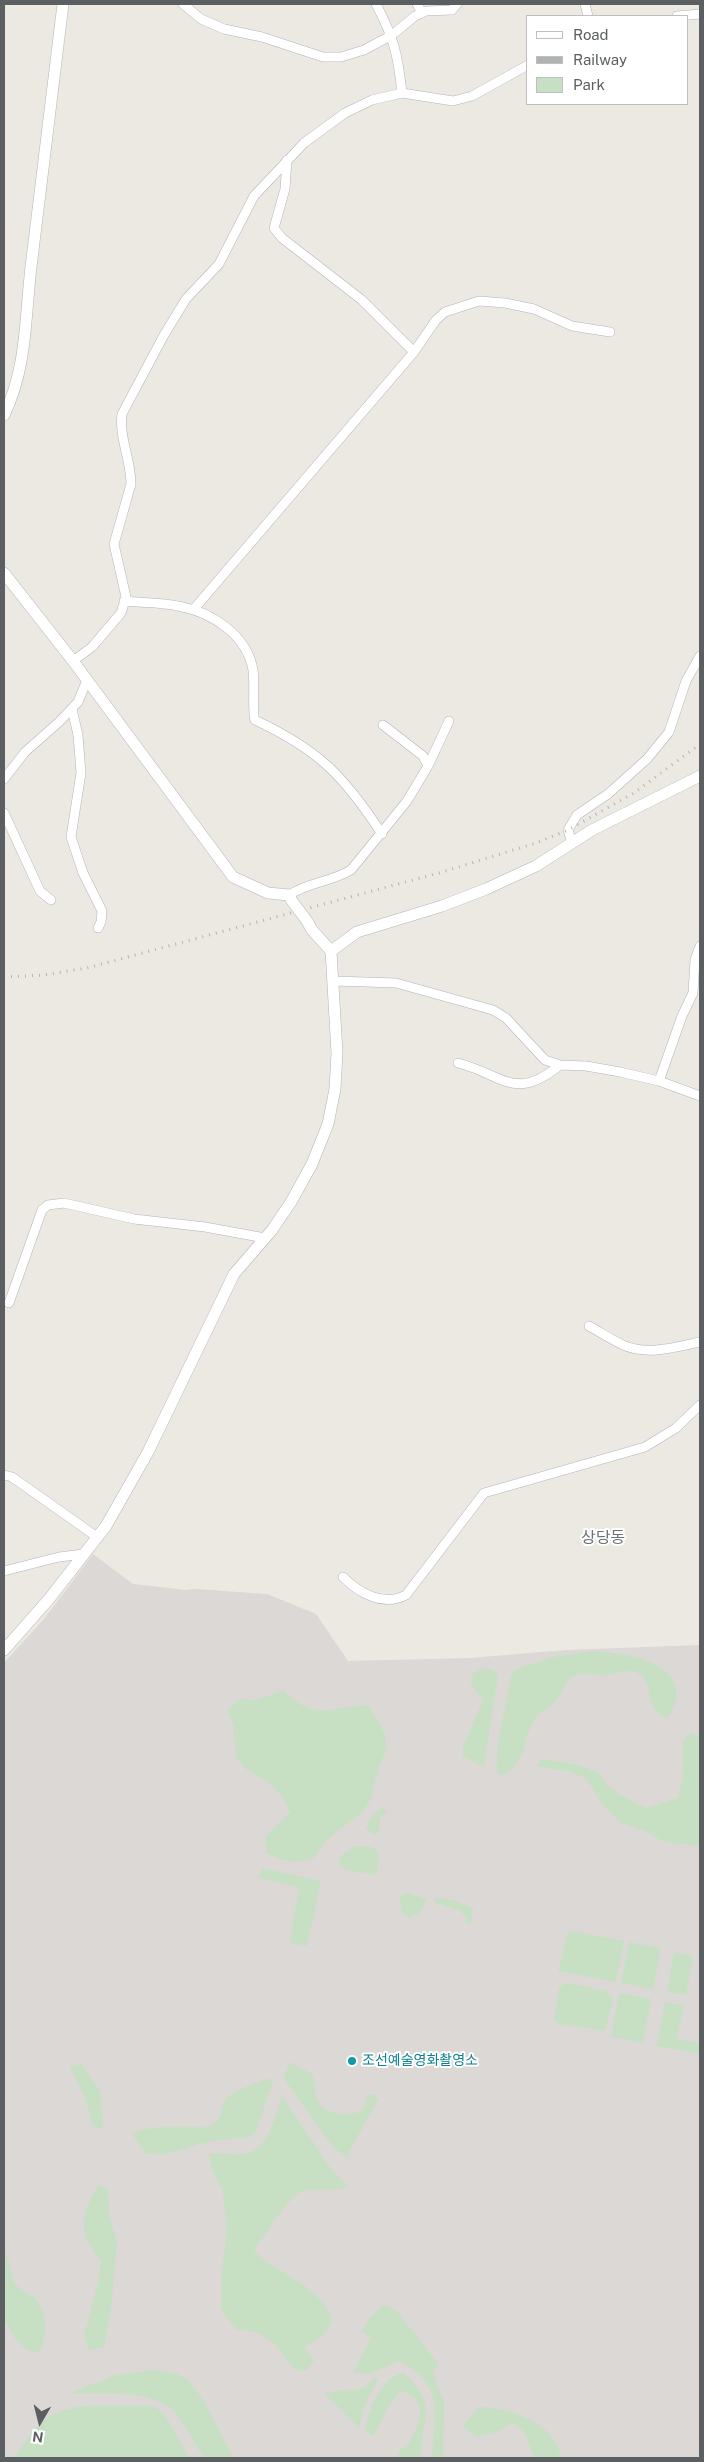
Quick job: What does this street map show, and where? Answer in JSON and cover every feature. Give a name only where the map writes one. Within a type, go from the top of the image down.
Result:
[{"type":"street","points":[[4,415],[17,381],[24,355],[29,285],[63,4]]},
{"type":"street","points":[[183,4],[201,19],[224,30],[262,37],[323,57],[342,58],[364,50],[392,35],[422,13],[452,10],[457,4]]},
{"type":"street","points":[[376,4],[392,35],[398,57],[402,93]]},
{"type":"street","points":[[417,4],[422,13]]},
{"type":"street","points":[[73,661],[92,647],[121,613],[124,601],[124,585],[115,555],[114,544],[131,484],[121,424],[122,414],[164,334],[186,299],[218,264],[254,196],[304,142],[346,113],[372,100],[402,93],[452,101],[472,96],[526,66]]},
{"type":"street","points":[[286,160],[285,189],[274,228],[282,238],[362,300],[414,352]]},
{"type":"street","points":[[192,610],[414,352],[436,320],[445,312],[479,302],[505,303],[534,309],[572,326],[610,332]]},
{"type":"street","points":[[4,573],[73,661],[233,876],[268,893],[291,898],[306,921],[331,951],[337,1053],[335,1088],[328,1124],[312,1164],[291,1202],[265,1238],[234,1274],[148,1452],[97,1537],[49,1599],[4,1650]]},
{"type":"street","points":[[124,601],[178,605],[224,625],[247,649],[253,670],[255,720],[286,734],[310,750],[341,777],[382,834]]},
{"type":"street","points":[[572,843],[568,830],[577,816],[608,794],[647,759],[669,732],[686,681],[700,656]]},
{"type":"street","points":[[4,779],[25,752],[78,702],[87,680]]},
{"type":"street","points":[[72,709],[78,735],[81,773],[71,837],[83,873],[102,911],[101,922],[98,928]]},
{"type":"street","points":[[291,898],[300,888],[338,878],[351,870],[407,801],[428,766],[448,721]]},
{"type":"street","points":[[383,725],[423,756],[428,766]]},
{"type":"street","points":[[331,951],[357,932],[442,906],[486,890],[536,866],[592,830],[700,776]]},
{"type":"street","points":[[4,812],[40,891],[51,900]]},
{"type":"street","points":[[659,1081],[682,1016],[696,991],[695,960],[700,946]]},
{"type":"street","points":[[333,981],[396,983],[493,1010],[506,1018],[545,1060],[560,1065],[586,1066],[659,1081],[700,1096]]},
{"type":"street","points":[[458,1063],[501,1081],[522,1085],[547,1076],[560,1065]]},
{"type":"street","points":[[9,1303],[42,1210],[48,1205],[64,1203],[144,1220],[205,1227],[265,1238]]},
{"type":"street","points":[[589,1326],[622,1345],[635,1349],[662,1350],[700,1342]]},
{"type":"street","points":[[343,1577],[353,1587],[377,1598],[399,1599],[406,1595],[484,1493],[645,1447],[676,1428],[700,1405]]},
{"type":"street","points":[[4,1475],[12,1477],[97,1537]]},
{"type":"street","points":[[4,1571],[59,1557],[84,1554]]},
{"type":"shaded area","name":"조선예술영화촬영소","points":[[93,1554],[133,1584],[186,1590],[267,1594],[316,1614],[348,1661],[470,1658],[566,1650],[700,1645],[700,2458],[4,2458],[4,1663],[44,1619]]},
{"type":"green space","points":[[593,1651],[642,1659],[657,1665],[669,1674],[676,1685],[676,1700],[668,1718],[659,1714],[654,1709],[646,1682],[643,1676],[636,1672],[625,1671],[603,1675],[577,1675],[568,1681],[553,1704],[539,1714],[530,1728],[522,1754],[514,1767],[507,1774],[499,1775],[497,1766],[498,1742],[514,1670],[553,1657]]},
{"type":"green space","points":[[484,1668],[494,1670],[498,1675],[484,1767],[463,1756],[463,1746],[483,1700],[471,1684],[473,1673]]},
{"type":"green space","points":[[284,1690],[294,1700],[314,1709],[333,1710],[369,1705],[385,1735],[386,1751],[379,1766],[371,1798],[363,1812],[325,1842],[314,1858],[300,1861],[283,1860],[266,1852],[266,1836],[290,1813],[283,1798],[273,1786],[246,1769],[236,1757],[233,1724],[227,1709],[240,1699],[257,1700]]},
{"type":"green space","points":[[692,1733],[700,1736],[700,1846],[665,1842],[645,1831],[621,1823],[601,1802],[586,1778],[571,1772],[537,1766],[541,1759],[575,1764],[598,1772],[607,1785],[617,1793],[645,1808],[678,1798],[683,1775],[683,1740]]},
{"type":"green space","points":[[383,1808],[387,1812],[380,1817],[379,1830],[375,1835],[366,1829],[368,1822],[376,1812]]},
{"type":"green space","points":[[368,1846],[377,1850],[379,1858],[376,1875],[346,1870],[339,1864],[341,1856],[353,1847]]},
{"type":"green space","points":[[262,1868],[321,1881],[307,1946],[290,1943],[299,1887],[259,1878]]},
{"type":"green space","points":[[407,1893],[427,1899],[420,1913],[410,1918],[402,1913],[399,1896]]},
{"type":"green space","points":[[435,1898],[453,1900],[473,1908],[471,1924],[465,1922],[466,1916],[459,1910],[435,1903]]},
{"type":"green space","points":[[572,1931],[624,1941],[616,1982],[558,1971],[568,1932]]},
{"type":"green space","points":[[629,1942],[661,1948],[653,1989],[621,1983]]},
{"type":"green space","points":[[674,1952],[693,1956],[686,1995],[667,1992]]},
{"type":"green space","points":[[567,1983],[607,1991],[613,1999],[605,2031],[559,2024],[554,2021],[559,1989]]},
{"type":"green space","points":[[619,1993],[651,1999],[643,2043],[611,2037]]},
{"type":"green space","points":[[665,2002],[684,2005],[677,2039],[700,2043],[700,2054],[657,2046]]},
{"type":"green space","points":[[289,2062],[312,2074],[319,2104],[330,2112],[351,2114],[364,2110],[367,2095],[374,2094],[378,2100],[351,2148],[348,2158],[334,2148],[284,2079]]},
{"type":"green space","points":[[82,2064],[100,2091],[104,2125],[99,2129],[92,2125],[86,2100],[70,2066]]},
{"type":"green space","points":[[274,2078],[256,2132],[248,2138],[211,2141],[162,2155],[145,2153],[132,2133],[160,2127],[208,2127],[216,2122],[226,2099],[234,2092]]},
{"type":"green space","points":[[282,2096],[333,2172],[348,2186],[332,2190],[314,2189],[297,2194],[283,2208],[254,2251],[318,2297],[328,2311],[332,2323],[323,2335],[305,2347],[314,2361],[307,2370],[297,2371],[266,2337],[249,2331],[237,2330],[221,2311],[221,2278],[227,2232],[223,2192],[213,2172],[209,2153],[239,2154],[256,2150],[271,2129]]},
{"type":"green space","points":[[98,2185],[108,2189],[109,2215],[117,2242],[111,2309],[104,2347],[89,2350],[84,2336],[98,2283],[101,2261],[88,2241],[84,2224],[88,2206]]},
{"type":"green space","points":[[4,2252],[14,2280],[20,2288],[35,2298],[42,2310],[45,2332],[39,2353],[33,2352],[21,2345],[6,2321],[2,2302]]},
{"type":"green space","points":[[383,2305],[396,2310],[439,2365],[433,2370],[437,2385],[444,2399],[443,2458],[432,2458],[434,2402],[431,2391],[425,2381],[415,2371],[400,2361],[369,2374],[353,2372],[371,2338],[362,2331],[369,2319]]},
{"type":"green space","points":[[153,2370],[179,2375],[193,2386],[232,2454],[230,2458],[205,2458],[178,2415],[163,2403],[124,2394],[69,2393],[116,2375]]},
{"type":"green space","points":[[404,2373],[422,2395],[425,2404],[422,2458],[396,2458],[402,2448],[408,2446],[420,2414],[417,2401],[411,2395],[401,2391],[396,2396],[373,2436],[365,2430],[369,2413],[382,2387],[388,2381]]},
{"type":"green space","points":[[375,2378],[378,2379],[364,2407],[359,2428],[324,2393],[364,2388]]},
{"type":"green space","points":[[103,2405],[150,2405],[164,2415],[191,2458],[13,2458],[42,2422],[64,2410]]},
{"type":"green space","points":[[479,2407],[504,2410],[530,2420],[551,2435],[558,2446],[561,2458],[535,2458],[524,2432],[513,2423],[497,2432],[476,2437],[463,2426]]},
{"type":"railway","points":[[4,977],[44,975],[87,968],[439,873],[536,843],[568,830],[634,793],[700,744]]},
{"type":"place","name":"조선예술영화촬영소","points":[[352,2061]]},
{"type":"district","name":"상당동","points":[[603,1538]]}]
